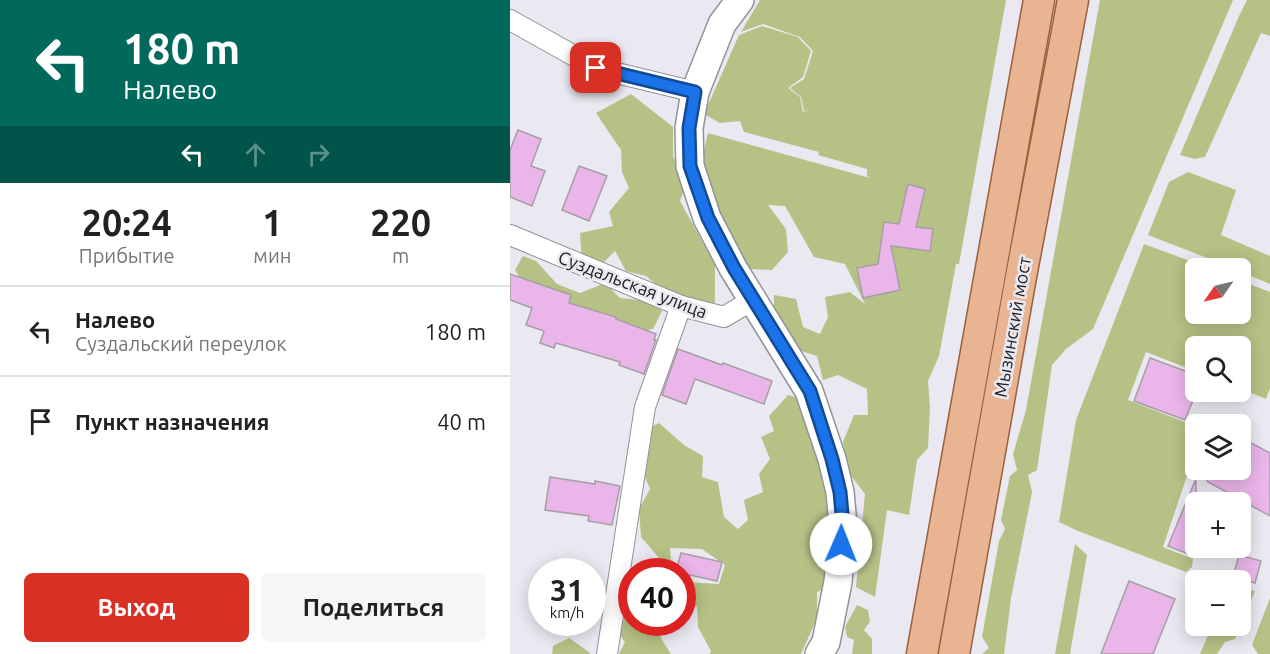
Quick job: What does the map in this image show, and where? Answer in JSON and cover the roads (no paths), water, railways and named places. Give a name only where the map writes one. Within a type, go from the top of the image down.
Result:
[{"type":"main road","name":"Мызинский мост","points":[[922,654],[1039,0]]},
{"type":"main road","name":"Мызинский мост","points":[[954,654],[1073,0]]},
{"type":"street","points":[[740,0],[722,24],[695,92],[689,128],[690,166],[708,218],[734,268],[810,391],[832,459],[840,492],[843,525],[838,582],[824,650]]},
{"type":"street","points":[[510,20],[596,68],[695,92]]},
{"type":"street","name":"Суздальская улица","points":[[510,235],[681,306],[724,317],[754,299]]},
{"type":"street","points":[[607,654],[645,407],[681,306]]}]
